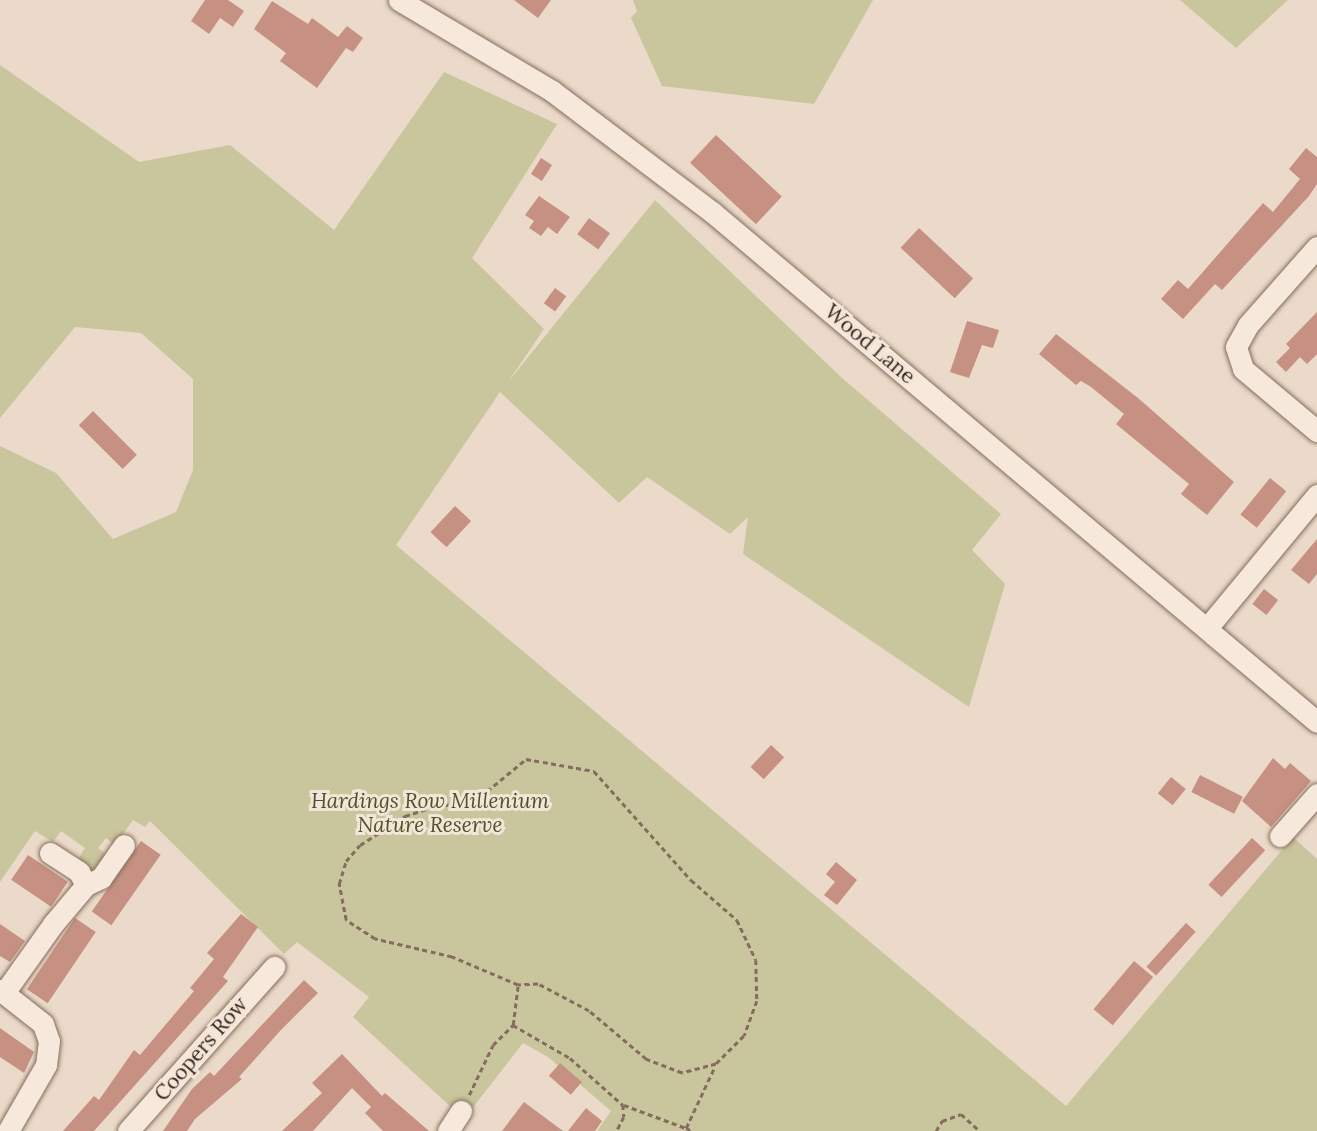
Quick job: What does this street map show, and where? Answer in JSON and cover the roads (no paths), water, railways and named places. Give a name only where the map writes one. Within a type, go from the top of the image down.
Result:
[{"type":"street","name":"Wood Lane","points":[[399,0],[552,91],[712,212],[1317,722]]},
{"type":"street","points":[[1317,247],[1248,325],[1236,347],[1244,369],[1317,431]]},
{"type":"street","points":[[1207,628],[1317,495]]},
{"type":"street","points":[[1280,836],[1317,794]]},
{"type":"street","points":[[8,1131],[46,1065],[49,1041],[43,1024],[2,992],[86,885],[101,878],[124,845]]},
{"type":"street","points":[[50,853],[79,872],[86,885]]},
{"type":"street","name":"Coopers Row","points":[[128,1131],[274,967]]},
{"type":"street","points":[[448,1131],[461,1111]]},
{"type":"park label","name":"Hardings Row Millenium Nature Reserve","points":[[430,813]]}]
